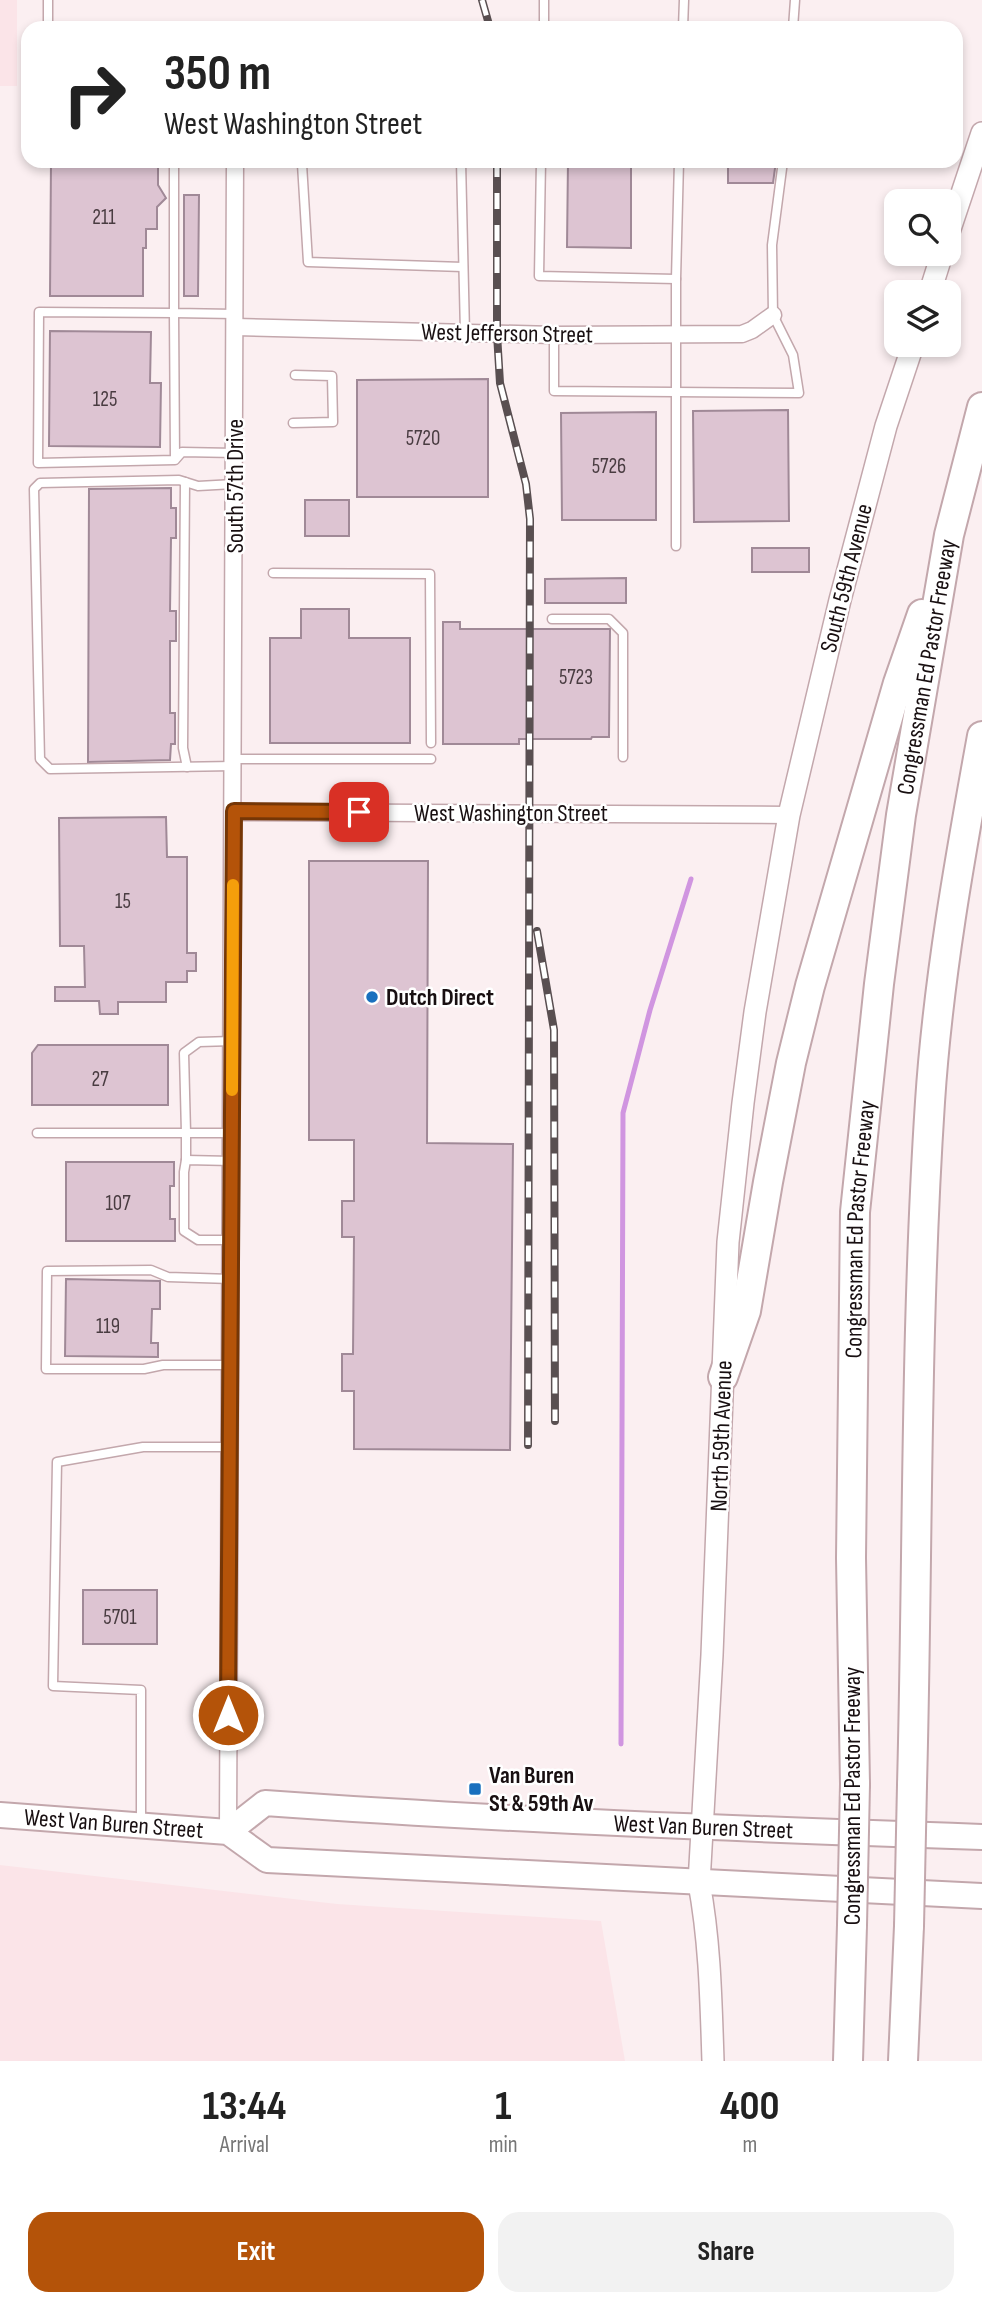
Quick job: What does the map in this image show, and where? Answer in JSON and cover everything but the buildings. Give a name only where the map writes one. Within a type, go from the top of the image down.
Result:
[{"type":"highway","name":"Congressman Ed Pastor Freeway","points":[[848,2061],[855,1784],[851,1558],[855,1212],[879,984],[901,815],[949,535],[982,407]]},
{"type":"highway","points":[[723,1377],[746,1311],[791,1063],[810,986],[898,683],[949,535]]},
{"type":"highway","points":[[903,2061],[909,1926],[919,1331],[930,1101],[941,986],[982,736]]},
{"type":"main road","points":[[961,197],[982,133]]},
{"type":"main road","name":"South 59th Avenue","points":[[789,815],[843,587],[886,426],[909,357]]},
{"type":"main road","name":"North 59th Avenue","points":[[713,2061],[710,1967],[706,1919],[699,1883],[712,1655],[728,1242],[759,987],[789,815]]},
{"type":"main road","name":"West Van Buren Street","points":[[228,1832],[265,1803],[702,1828],[982,1837]]},
{"type":"main road","name":"West Van Buren Street","points":[[0,1815],[228,1832],[267,1860],[982,1896]]},
{"type":"street","name":"South 57th Drive","points":[[228,1832],[235,168]]},
{"type":"street","name":"West Jefferson Street","points":[[235,320],[465,333],[742,334],[752,330],[772,314]]},
{"type":"street","name":"West Washington Street","points":[[234,811],[789,815]]},
{"type":"lane","points":[[48,0],[48,21]]},
{"type":"lane","points":[[544,0],[544,21]]},
{"type":"lane","points":[[683,21],[684,0]]},
{"type":"lane","points":[[794,21],[795,0]]},
{"type":"lane","points":[[174,168],[175,460]]},
{"type":"lane","points":[[302,168],[308,262],[463,267]]},
{"type":"lane","points":[[461,168],[465,333]]},
{"type":"lane","points":[[541,168],[539,276],[676,279]]},
{"type":"lane","points":[[676,546],[676,279],[680,168]]},
{"type":"lane","points":[[554,335],[554,391],[799,393],[793,355],[772,314],[772,245],[782,168]]},
{"type":"lane","points":[[234,453],[182,452],[175,460],[38,463],[39,312],[174,313],[235,320]]},
{"type":"lane","points":[[293,423],[333,422],[332,376],[295,375]]},
{"type":"lane","points":[[234,484],[198,486],[178,480],[40,483],[34,489],[40,759],[50,769],[187,767],[234,762],[431,760]]},
{"type":"lane","points":[[185,482],[183,748],[187,767]]},
{"type":"lane","points":[[273,573],[430,574],[431,743]]},
{"type":"lane","points":[[552,619],[609,619],[623,633],[623,757]]},
{"type":"lane","points":[[231,1240],[198,1240],[184,1231],[184,1053],[199,1042],[232,1041]]},
{"type":"lane","points":[[37,1133],[232,1133]]},
{"type":"lane","points":[[186,1160],[232,1161]]},
{"type":"lane","points":[[230,1365],[46,1368],[47,1271],[152,1270],[168,1277],[231,1279]]},
{"type":"lane","points":[[141,1825],[141,1690],[53,1686],[57,1462],[143,1447],[230,1447]]},
{"type":"shaded area","points":[[0,0],[17,0],[17,86],[0,86]]},
{"type":"shaded area","points":[[0,1865],[337,1904],[601,1921],[625,2061],[0,2061]]},
{"type":"waterway","points":[[621,1744],[623,1113],[650,1010],[691,879]]},
{"type":"railway","points":[[482,0],[488,21]]},
{"type":"railway","points":[[497,168],[497,334],[500,383],[526,484],[530,519],[528,1445]]},
{"type":"railway","points":[[537,931],[554,1030],[555,1421]]},
{"type":"slow traffic","points":[[232,1090],[233,885]]},
{"type":"place","name":"Dutch Direct","points":[[372,997]]},
{"type":"place","name":"Van Buren St & 59th Av","points":[[475,1789]]},
{"type":"route","points":[[228,1715],[234,811],[359,812]]}]
